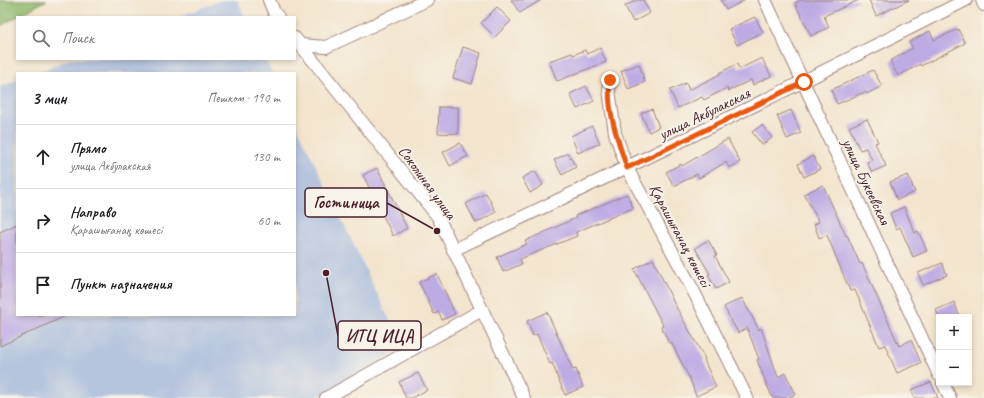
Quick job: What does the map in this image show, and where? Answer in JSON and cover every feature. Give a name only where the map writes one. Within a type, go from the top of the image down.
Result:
[{"type":"street","points":[[269,0],[277,16]]},
{"type":"street","name":"Соколиная улица","points":[[298,42],[326,47],[427,0]]},
{"type":"street","name":"улица Букеевская","points":[[765,0],[936,368]]},
{"type":"street","name":"улица Акбулакская","points":[[453,250],[804,82],[966,0]]},
{"type":"street","points":[[982,0],[984,5]]},
{"type":"street","name":"Соколиная улица","points":[[298,42],[438,217],[524,398]]},
{"type":"street","name":"Қарашығанақ көшесі","points":[[610,80],[608,90],[615,133],[627,168],[692,288],[747,398]]},
{"type":"street","points":[[326,398],[482,310]]},
{"type":"street","points":[[944,386],[950,398]]},
{"type":"shaded area","points":[[222,0],[237,0],[245,16],[181,16]]},
{"type":"shaded area","points":[[68,60],[266,60],[272,72],[38,72]]},
{"type":"shaded area","points":[[16,80],[16,316],[296,316],[296,124],[403,348],[316,398],[0,398],[0,87]]},
{"type":"green space","points":[[0,0],[47,0],[16,16],[0,26]]},
{"type":"building","points":[[511,0],[541,0],[520,13]]},
{"type":"building","points":[[637,0],[643,0],[650,13],[633,22],[625,6]]},
{"type":"building","points":[[721,0],[745,0],[726,10]]},
{"type":"building","points":[[801,0],[859,0],[824,16],[829,27],[811,36],[795,3]]},
{"type":"building","points":[[869,0],[909,0],[876,16]]},
{"type":"building","points":[[497,7],[511,21],[495,37],[481,23]]},
{"type":"building","points":[[755,17],[763,32],[737,45],[729,29]]},
{"type":"building","points":[[958,29],[965,43],[898,76],[890,61],[913,48],[909,42],[930,31],[934,40]]},
{"type":"building","points":[[463,47],[481,53],[472,84],[453,78]]},
{"type":"building","points":[[600,48],[606,62],[557,81],[549,61],[572,53],[573,55],[585,50],[587,54]]},
{"type":"building","points":[[762,58],[771,76],[753,85],[751,80],[728,91],[727,88],[704,100],[702,97],[678,108],[670,90],[686,83],[689,90],[737,64],[739,69]]},
{"type":"building","points":[[639,64],[645,82],[628,89],[621,71]]},
{"type":"building","points":[[873,70],[882,86],[867,94],[865,92],[837,104],[831,90]]},
{"type":"building","points":[[586,86],[594,101],[577,109],[570,94]]},
{"type":"building","points":[[439,107],[458,107],[458,134],[438,133]]},
{"type":"building","points":[[652,109],[659,127],[649,132],[641,113]]},
{"type":"building","points":[[791,110],[801,133],[787,139],[777,116]]},
{"type":"building","points":[[867,119],[878,142],[875,143],[886,166],[872,172],[867,162],[872,160],[866,148],[860,150],[849,127]]},
{"type":"building","points":[[762,125],[772,138],[762,145],[752,132]]},
{"type":"building","points":[[592,126],[600,143],[578,153],[571,136]]},
{"type":"building","points":[[728,139],[740,162],[729,168],[726,162],[699,178],[697,174],[674,186],[666,172],[681,164],[682,166]]},
{"type":"building","points":[[460,143],[468,156],[450,166],[443,152]]},
{"type":"building","points":[[568,153],[576,167],[562,175],[554,160]]},
{"type":"building","points":[[813,156],[820,169],[804,177],[798,164]]},
{"type":"building","points":[[377,168],[407,228],[393,236],[363,175]]},
{"type":"building","points":[[535,171],[543,185],[530,193],[522,178]]},
{"type":"building","points":[[908,175],[915,192],[897,200],[890,182]]},
{"type":"building","points":[[823,185],[860,264],[862,263],[899,346],[911,340],[921,363],[897,373],[885,345],[879,347],[855,290],[850,291],[827,235],[819,238],[814,224],[819,222],[804,194]]},
{"type":"building","points":[[486,193],[496,212],[476,223],[466,204]]},
{"type":"building","points":[[627,194],[633,208],[576,232],[577,236],[520,259],[522,264],[503,272],[497,257],[527,244],[525,241],[576,218],[575,216]]},
{"type":"building","points":[[904,207],[915,233],[918,231],[927,251],[913,257],[900,227],[896,229],[890,213]]},
{"type":"building","points":[[16,224],[16,316],[66,316],[0,346],[0,232]]},
{"type":"building","points":[[708,240],[717,255],[715,256],[729,282],[716,289],[708,275],[710,274],[695,248]]},
{"type":"building","points":[[653,259],[674,303],[705,359],[704,360],[716,387],[696,396],[690,379],[671,342],[669,343],[661,326],[663,325],[634,269]]},
{"type":"building","points":[[942,263],[947,275],[923,285],[918,273]]},
{"type":"building","points":[[437,274],[455,314],[442,320],[439,312],[434,314],[419,282]]},
{"type":"building","points":[[742,298],[759,330],[761,328],[778,377],[785,373],[796,394],[787,398],[773,398],[757,360],[759,359],[747,328],[738,333],[724,307]]},
{"type":"building","points":[[954,302],[959,314],[938,314],[936,310]]},
{"type":"building","points":[[547,312],[573,370],[576,369],[583,387],[565,395],[552,363],[550,364],[537,334],[533,336],[527,321]]},
{"type":"building","points":[[418,373],[427,390],[411,398],[406,398],[399,382]]},
{"type":"building","points":[[931,382],[938,398],[915,398],[911,390]]},
{"type":"place","name":"Гостиница","points":[[437,231]]},
{"type":"place","name":"ИТЦ ИЦА","points":[[326,273]]},
{"type":"route","points":[[610,80],[608,90],[615,133],[627,168],[804,82]]}]
